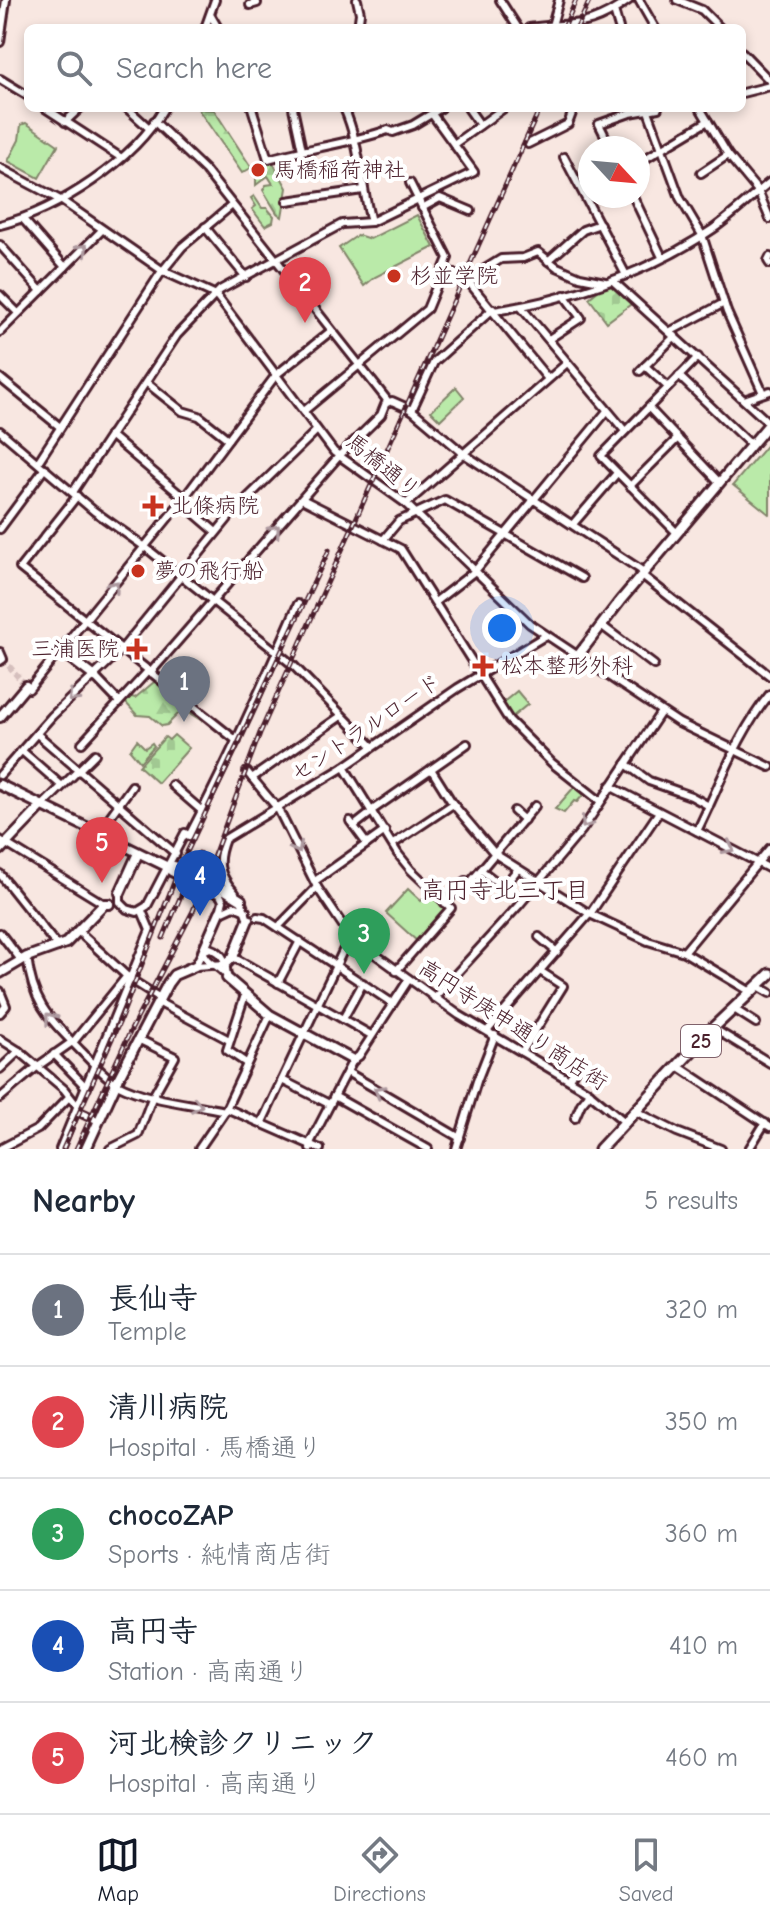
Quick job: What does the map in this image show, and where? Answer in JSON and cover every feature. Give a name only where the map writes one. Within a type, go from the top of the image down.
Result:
[{"type":"main road","name":"25","points":[[600,1149],[713,1028],[770,974]]},
{"type":"street","points":[[0,42],[6,0]]},
{"type":"street","points":[[207,24],[215,0]]},
{"type":"street","points":[[357,0],[359,24]]},
{"type":"street","points":[[500,0],[515,24]]},
{"type":"street","points":[[553,24],[559,0]]},
{"type":"street","points":[[591,24],[629,0]]},
{"type":"street","points":[[639,0],[653,24]]},
{"type":"street","points":[[677,0],[707,14],[716,24]]},
{"type":"street","points":[[707,14],[717,10]]},
{"type":"street","points":[[614,11],[618,24]]},
{"type":"street","points":[[211,16],[216,24]]},
{"type":"street","points":[[746,56],[770,83],[746,92]]},
{"type":"street","points":[[0,79],[24,94]]},
{"type":"street","points":[[51,112],[120,157]]},
{"type":"street","points":[[65,122],[76,112]]},
{"type":"street","points":[[131,112],[149,128]]},
{"type":"street","points":[[0,225],[23,219],[62,201],[120,157],[161,112]]},
{"type":"street","points":[[253,112],[268,159],[356,141],[388,130],[393,132],[435,112]]},
{"type":"street","points":[[294,112],[302,150]]},
{"type":"street","points":[[345,112],[356,141],[371,222]]},
{"type":"street","points":[[471,112],[480,125]]},
{"type":"street","points":[[454,144],[498,112]]},
{"type":"street","points":[[528,144],[568,124],[572,112]]},
{"type":"street","points":[[605,136],[599,124],[634,112]]},
{"type":"street","points":[[649,112],[680,198],[702,235],[724,303],[766,392],[744,400]]},
{"type":"street","points":[[702,112],[728,155],[758,191],[770,219]]},
{"type":"street","points":[[237,741],[20,568],[75,494],[110,435],[181,329],[220,290],[342,224],[371,222],[474,172],[432,114]]},
{"type":"street","points":[[154,121],[205,170],[387,403]]},
{"type":"street","points":[[650,156],[708,121]]},
{"type":"street","points":[[701,173],[728,155]]},
{"type":"street","points":[[564,157],[578,186]]},
{"type":"street","name":"馬橋通り","points":[[0,168],[62,201],[163,271],[216,295],[339,456],[406,504],[545,636],[661,712],[770,767]]},
{"type":"street","points":[[412,410],[434,362],[494,310],[521,307],[626,275],[724,221],[770,182]]},
{"type":"street","points":[[304,411],[427,309],[448,258],[410,183]]},
{"type":"street","points":[[287,201],[363,190]]},
{"type":"street","points":[[422,208],[440,198],[471,211]]},
{"type":"street","points":[[38,462],[163,271],[182,247],[231,206]]},
{"type":"street","points":[[590,208],[626,275]]},
{"type":"street","points":[[639,208],[662,257]]},
{"type":"street","points":[[23,219],[65,267]]},
{"type":"street","points":[[548,261],[583,230],[600,224]]},
{"type":"street","points":[[205,227],[246,277]]},
{"type":"street","points":[[0,332],[102,230]]},
{"type":"street","points":[[0,245],[41,291]]},
{"type":"street","points":[[467,280],[501,259],[523,258],[538,252],[548,261],[580,277],[605,282]]},
{"type":"street","points":[[770,257],[770,264]]},
{"type":"street","points":[[445,269],[467,280],[548,379]]},
{"type":"street","points":[[577,657],[769,423],[613,281]]},
{"type":"street","points":[[0,295],[18,313]]},
{"type":"street","points":[[549,339],[581,318],[564,295]]},
{"type":"street","points":[[668,387],[643,368],[673,334],[724,303]]},
{"type":"street","points":[[521,307],[625,431]]},
{"type":"street","points":[[0,717],[86,621],[276,375],[331,331]]},
{"type":"street","points":[[677,533],[601,456],[698,357]]},
{"type":"street","points":[[406,504],[567,363]]},
{"type":"street","points":[[679,376],[751,445]]},
{"type":"street","points":[[0,378],[60,427]]},
{"type":"street","points":[[147,383],[182,411],[199,416],[228,439]]},
{"type":"street","points":[[82,743],[392,401],[412,410],[464,454],[534,497],[643,574],[770,676]]},
{"type":"street","points":[[649,408],[719,482]]},
{"type":"street","points":[[435,602],[475,571],[607,411]]},
{"type":"street","points":[[0,775],[52,716],[121,650],[234,511],[317,430]]},
{"type":"street","points":[[0,431],[75,494],[293,665],[372,746]]},
{"type":"street","points":[[110,435],[216,532]]},
{"type":"street","points":[[630,486],[678,438]]},
{"type":"street","points":[[0,529],[45,468]]},
{"type":"street","points":[[573,524],[617,473]]},
{"type":"street","points":[[302,499],[401,549],[509,720],[552,763],[600,801]]},
{"type":"street","points":[[383,540],[399,521],[445,500],[582,578]]},
{"type":"street","points":[[0,511],[9,517]]},
{"type":"street","points":[[142,911],[185,833],[189,836],[202,811],[298,604]]},
{"type":"street","points":[[601,625],[654,665]]},
{"type":"street","name":"セントラルロード","points":[[239,898],[225,880],[217,860],[225,839],[344,767],[479,674],[545,636]]},
{"type":"street","points":[[61,651],[95,677],[119,702]]},
{"type":"street","points":[[697,831],[735,751],[757,710],[770,694]]},
{"type":"street","points":[[434,998],[582,830],[661,712]]},
{"type":"street","name":"高円寺庚申通り商店街","points":[[341,716],[249,775],[278,809],[316,884],[350,936],[434,998],[590,1093],[626,1123]]},
{"type":"street","points":[[37,734],[176,854]]},
{"type":"street","points":[[367,844],[352,824],[467,744]]},
{"type":"street","points":[[22,751],[62,786]]},
{"type":"street","points":[[95,754],[2,845],[106,904],[142,911]]},
{"type":"street","points":[[626,764],[649,781],[709,806]]},
{"type":"street","points":[[344,767],[411,870],[451,908],[396,971]]},
{"type":"street","points":[[431,769],[453,804],[495,854],[590,914],[648,941],[684,952],[754,989],[770,993]]},
{"type":"street","points":[[0,785],[138,853],[166,866],[174,866],[239,898],[250,916]]},
{"type":"street","points":[[172,785],[202,811]]},
{"type":"street","points":[[98,833],[132,786]]},
{"type":"street","points":[[610,786],[770,869]]},
{"type":"street","points":[[393,844],[453,804]]},
{"type":"street","points":[[445,903],[481,870],[535,806]]},
{"type":"street","points":[[514,811],[524,820]]},
{"type":"street","points":[[488,1030],[590,914],[659,812]]},
{"type":"street","points":[[278,927],[316,884],[385,831]]},
{"type":"street","points":[[684,952],[770,848]]},
{"type":"street","points":[[127,909],[120,902],[120,893],[138,853]]},
{"type":"street","points":[[166,866],[171,872],[220,895],[223,901],[195,966]]},
{"type":"street","points":[[481,870],[503,887],[518,869]]},
{"type":"street","points":[[0,874],[58,947]]},
{"type":"street","points":[[0,973],[24,959],[58,947],[120,893]]},
{"type":"street","points":[[239,898],[250,916]]},
{"type":"street","points":[[220,912],[234,906],[250,916],[264,918],[392,1003]]},
{"type":"street","points":[[60,1149],[96,1066],[128,977],[150,930],[142,911]]},
{"type":"street","points":[[227,978],[230,960],[250,916]]},
{"type":"street","points":[[78,931],[128,977],[159,1000],[229,1040]]},
{"type":"street","points":[[0,933],[24,959],[38,1002],[50,1021],[116,1083],[153,1097],[226,1110],[262,1122],[320,1149]]},
{"type":"street","points":[[262,1122],[350,936]]},
{"type":"street","points":[[539,937],[557,952]]},
{"type":"street","points":[[278,983],[300,941]]},
{"type":"street","points":[[203,951],[210,948],[219,951],[230,960],[371,1035]]},
{"type":"street","points":[[203,951],[206,959],[223,970],[227,978],[270,1015],[353,1060]]},
{"type":"street","points":[[86,1149],[138,1039],[174,975],[195,966],[215,966],[230,960]]},
{"type":"street","points":[[522,1052],[563,986],[540,971]]},
{"type":"street","points":[[0,1098],[72,1042],[128,977]]},
{"type":"street","points":[[311,1147],[329,1104],[353,1060],[359,1056],[409,979]]},
{"type":"street","points":[[343,1019],[363,983]]},
{"type":"street","points":[[0,991],[6,1006],[0,1013]]},
{"type":"street","points":[[245,995],[229,1040],[228,1052],[246,1063]]},
{"type":"street","points":[[734,1009],[756,1023]]},
{"type":"street","points":[[199,1149],[226,1110],[270,1015]]},
{"type":"street","points":[[713,1028],[770,1063]]},
{"type":"street","points":[[456,1149],[495,1035]]},
{"type":"street","points":[[0,1039],[38,1066],[78,1109],[99,1121]]},
{"type":"street","points":[[110,1149],[138,1135],[153,1097],[175,1057],[138,1039]]},
{"type":"street","points":[[0,1069],[19,1051]]},
{"type":"street","points":[[54,1054],[87,1088]]},
{"type":"street","points":[[569,1079],[579,1063]]},
{"type":"street","points":[[678,1066],[767,1125],[749,1149]]},
{"type":"street","points":[[347,1072],[460,1138]]},
{"type":"street","points":[[282,1080],[329,1104]]},
{"type":"street","points":[[575,1118],[590,1093]]},
{"type":"street","points":[[334,1096],[428,1149]]},
{"type":"street","points":[[0,1149],[12,1146],[38,1129],[69,1097]]},
{"type":"street","points":[[637,1112],[721,1149]]},
{"type":"green space","points":[[200,112],[215,112],[251,167],[266,159],[272,161],[287,188],[282,217],[263,190],[266,185],[273,184],[268,176],[256,185],[251,168],[242,173]]},
{"type":"green space","points":[[26,123],[58,145],[39,178],[8,161],[19,140],[21,125]]},
{"type":"green space","points":[[254,196],[262,208],[267,208],[274,216],[273,222],[265,226],[252,209],[256,206],[251,198]]},
{"type":"green space","points":[[417,215],[434,247],[375,277],[364,286],[339,248],[358,235],[370,239]]},
{"type":"green space","points":[[614,284],[634,302],[607,322],[589,298],[604,286]]},
{"type":"green space","points":[[456,387],[464,397],[440,420],[431,411]]},
{"type":"green space","points":[[770,441],[770,515],[733,485]]},
{"type":"green space","points":[[154,682],[202,721],[183,709],[162,726],[150,716],[137,715],[124,701],[128,696],[135,698]]},
{"type":"green space","points":[[517,691],[528,704],[511,718],[500,705]]},
{"type":"green space","points":[[174,735],[189,748],[158,783],[139,766],[165,737],[169,740]]},
{"type":"green space","points":[[137,740],[145,748],[152,743],[154,746],[140,762],[130,750]]},
{"type":"green space","points":[[575,786],[584,794],[564,813],[555,809]]},
{"type":"green space","points":[[408,889],[421,901],[430,891],[448,907],[418,942],[386,913]]},
{"type":"tunnel","points":[[3,659],[26,686]]},
{"type":"railway","points":[[566,24],[576,0]]},
{"type":"railway","points":[[579,24],[590,0]]},
{"type":"railway","points":[[76,1149],[131,1030],[193,911],[260,733],[538,112]]},
{"type":"railway","points":[[63,1149],[119,1023],[180,867],[329,550]]},
{"type":"railway","points":[[163,938],[199,853]]},
{"type":"place","name":"馬橋稲荷神社","points":[[258,170]]},
{"type":"place","name":"杉並学院","points":[[394,276]]},
{"type":"place","name":"清川病院","points":[[305,323]]},
{"type":"place","name":"北條病院","points":[[153,506]]},
{"type":"place","name":"夢の飛行船","points":[[138,571]]},
{"type":"place","name":"三浦医院","points":[[137,649]]},
{"type":"place","name":"松本整形外科","points":[[483,666]]},
{"type":"place","name":"長仙寺","points":[[184,722]]},
{"type":"place","name":"河北検診クリニック","points":[[102,883]]},
{"type":"place","name":"高円寺","points":[[200,916]]},
{"type":"place","name":"chocoZAP","points":[[364,974]]},
{"type":"district","name":"高円寺北三丁目","points":[[505,890]]}]
